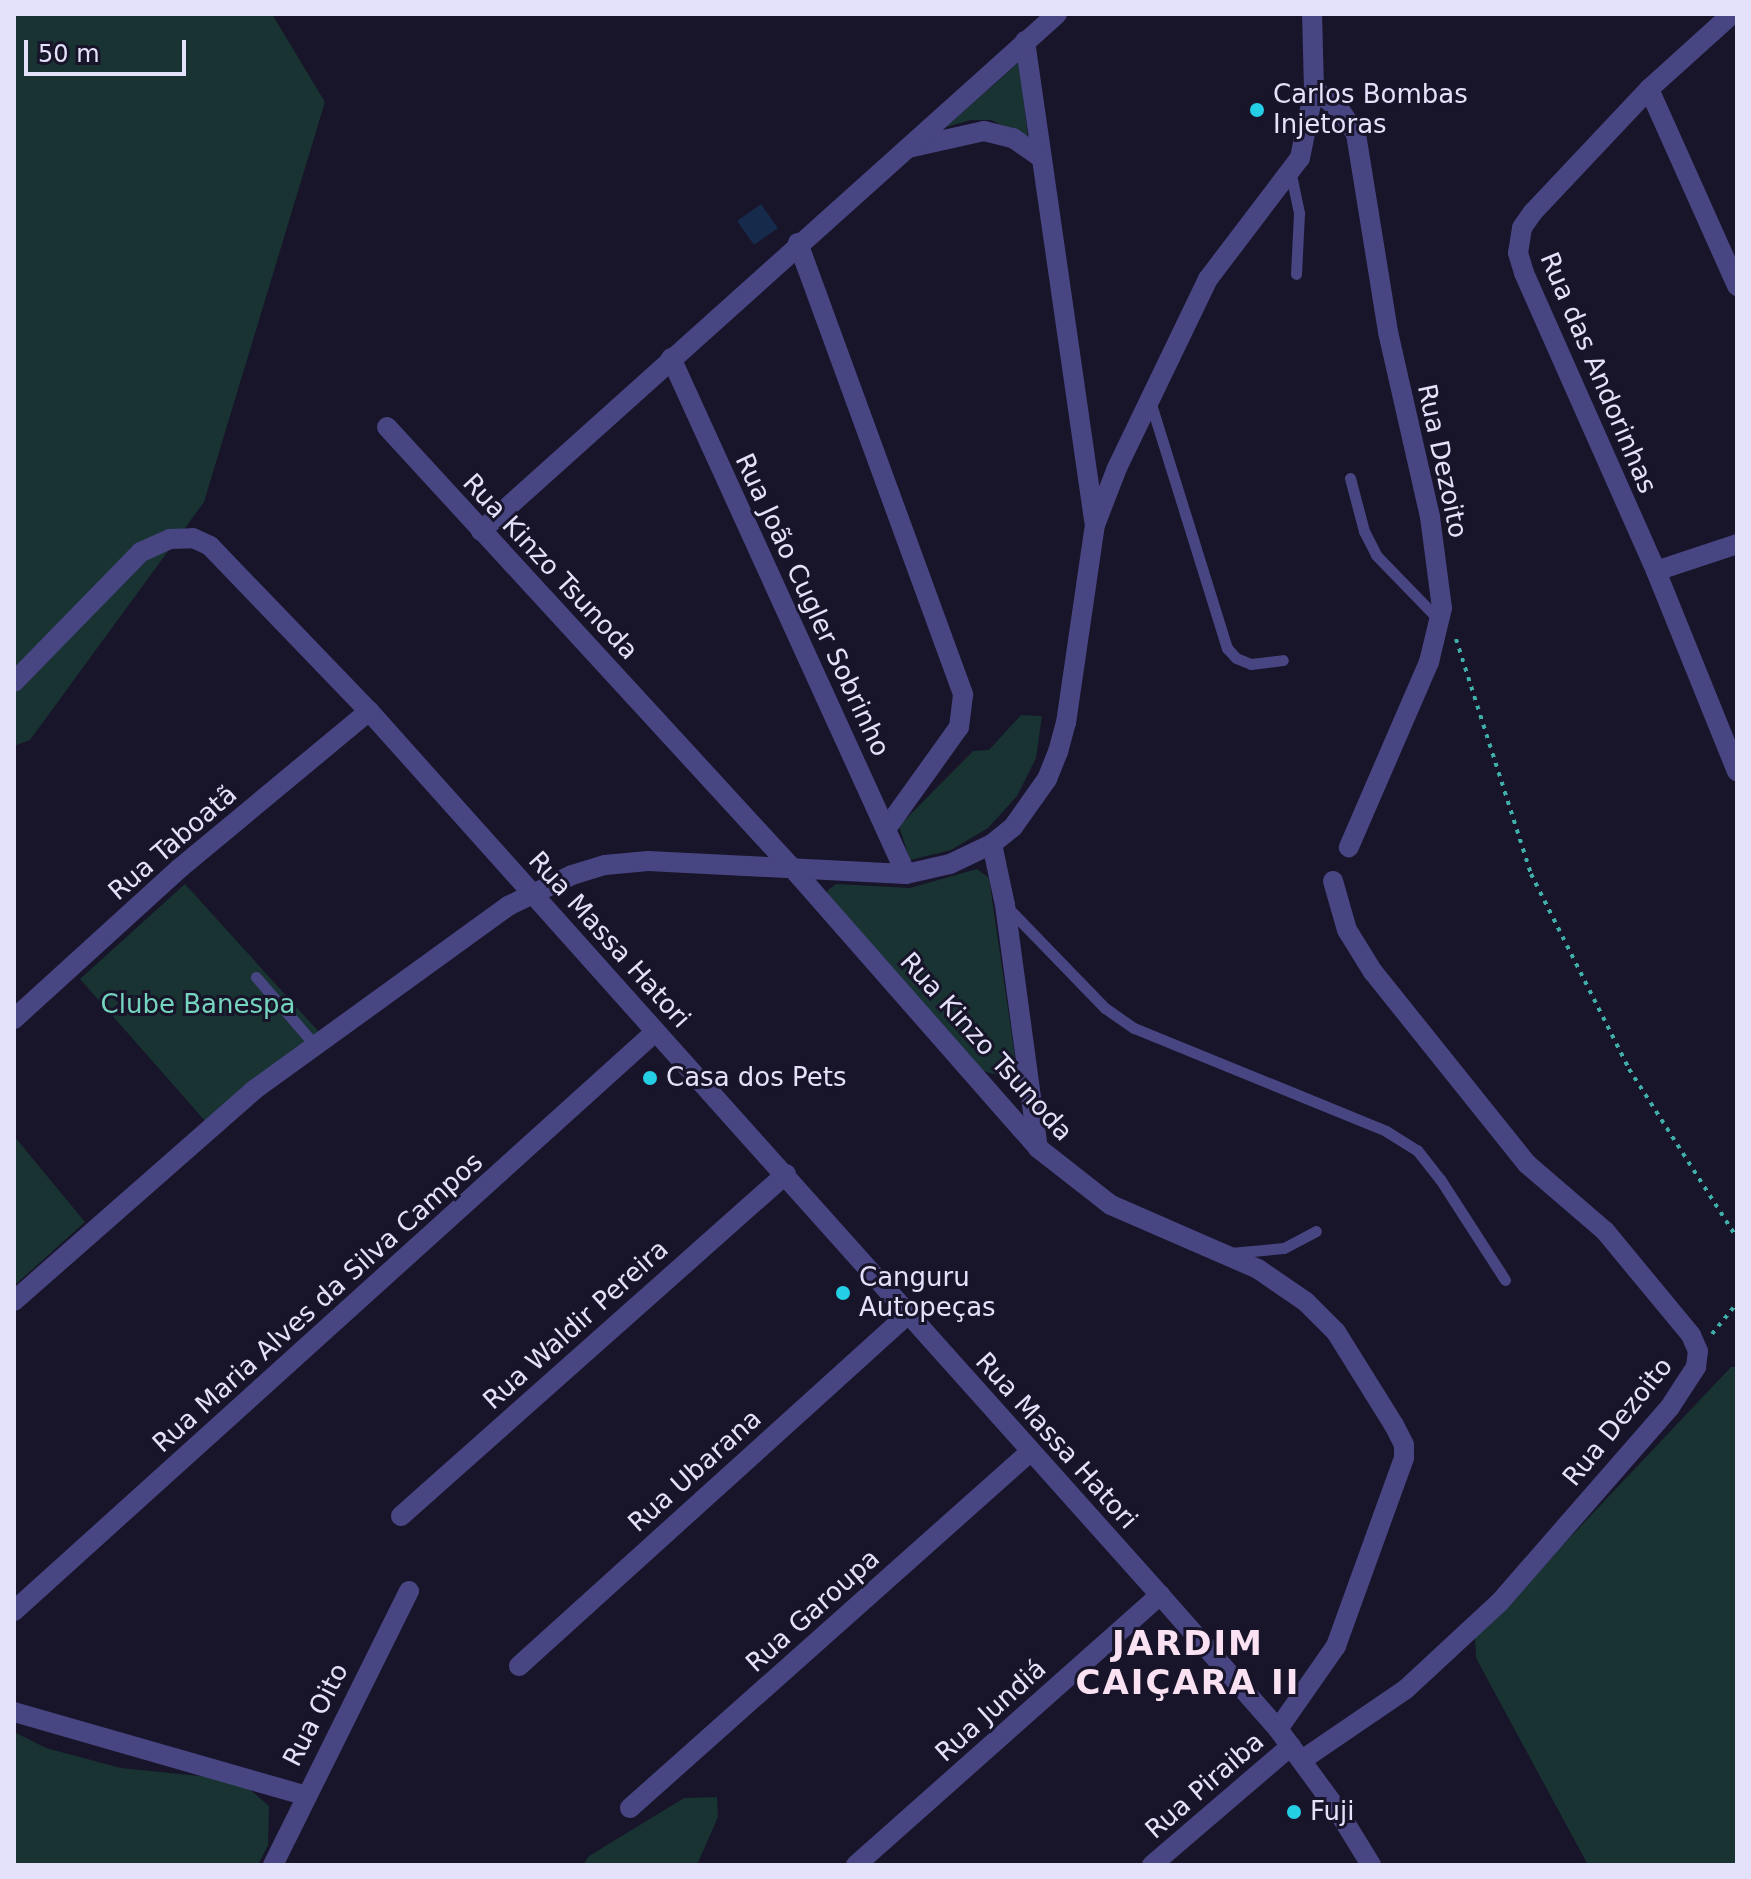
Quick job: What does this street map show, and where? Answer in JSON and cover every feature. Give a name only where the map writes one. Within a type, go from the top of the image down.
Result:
[{"type":"street","points":[[481,531],[798,243],[1057,14]]},
{"type":"street","points":[[14,1301],[228,1111],[508,906],[572,875],[605,865],[648,861],[906,874],[950,864],[992,844],[1013,827],[1033,801],[1058,752],[1066,723],[1095,525],[1149,397],[1208,279],[1243,229],[1291,175],[1305,141],[1314,89],[1312,14]]},
{"type":"street","name":"Rua das Andorinhas","points":[[1732,14],[1649,89],[1533,212],[1522,228],[1518,253],[1735,758]]},
{"type":"street","points":[[1025,41],[1095,525]]},
{"type":"street","name":"Rua Dezoito","points":[[1314,89],[1340,110],[1356,134],[1388,332],[1430,517],[1448,630],[1429,662],[1349,847]]},
{"type":"street","points":[[1649,89],[1737,286]]},
{"type":"street","points":[[904,149],[984,131],[1013,138],[1042,158]]},
{"type":"street","points":[[798,243],[963,695],[959,727],[886,829]]},
{"type":"street","name":"Rua João Cugler Sobrinho","points":[[671,358],[906,874]]},
{"type":"street","name":"Rua Kinzo Tsunoda","points":[[387,427],[794,870],[1038,1148],[1111,1205],[1258,1269],[1306,1302],[1336,1332],[1404,1445],[1401,1474],[1336,1646],[1278,1729]]},
{"type":"street","name":"Rua Massa Hatori","points":[[14,682],[130,561],[159,542],[193,538],[210,546],[369,711],[535,894],[1278,1729],[1371,1865]]},
{"type":"street","points":[[1656,571],[1737,544]]},
{"type":"street","name":"Rua Taboatã","points":[[14,1019],[180,868],[369,711]]},
{"type":"street","points":[[992,844],[1005,905],[1038,1148]]},
{"type":"street","name":"Rua Dezoito","points":[[1296,1753],[1406,1689],[1499,1603],[1670,1407],[1696,1367],[1698,1351],[1691,1335],[1605,1231],[1527,1164],[1373,972],[1347,930],[1333,881]]},
{"type":"street","name":"Rua Maria Alves da Silva Campos","points":[[14,1611],[655,1032]]},
{"type":"street","name":"Rua Waldir Pereira","points":[[401,1516],[786,1174]]},
{"type":"street","name":"Rua Ubarana","points":[[519,1666],[907,1315]]},
{"type":"street","name":"Rua Garoupa","points":[[630,1808],[1030,1452]]},
{"type":"street","name":"Rua Oito","points":[[273,1865],[304,1795],[409,1591]]},
{"type":"street","name":"Rua Jundiá","points":[[856,1865],[1160,1595]]},
{"type":"street","points":[[14,1712],[304,1795]]},
{"type":"street","name":"Rua Piraiba","points":[[1152,1865],[1296,1753]]},
{"type":"lane","points":[[1291,175],[1299,213],[1296,274]]},
{"type":"lane","points":[[1149,397],[1227,648],[1236,658],[1251,664],[1283,660]]},
{"type":"lane","points":[[1350,478],[1364,531],[1376,555],[1448,630]]},
{"type":"lane","points":[[1005,905],[1105,1008],[1134,1028],[1386,1131],[1417,1150],[1440,1179],[1505,1280]]},
{"type":"lane","points":[[256,977],[315,1045]]},
{"type":"lane","points":[[1222,1253],[1284,1248],[1316,1231]]},
{"type":"path","points":[[1448,630],[1531,874],[1629,1069],[1737,1238]]},
{"type":"path","points":[[1698,1351],[1737,1303]]},
{"type":"green space","points":[[14,14],[272,14],[325,102],[204,502],[30,740],[14,746]]},
{"type":"green space","points":[[1019,62],[1028,138],[991,120],[971,120],[946,127]]},
{"type":"green space","points":[[1021,715],[1042,716],[1036,758],[1017,796],[988,828],[951,850],[910,860],[899,826],[973,751],[989,750]]},
{"type":"green space","points":[[977,869],[989,878],[1015,1057],[1011,1069],[1001,1076],[983,1071],[826,897],[828,890],[836,884],[910,888]]},
{"type":"green space","name":"Clube Banespa","points":[[185,884],[320,1033],[206,1122],[80,979]]},
{"type":"green space","points":[[14,1136],[85,1222],[14,1286]]},
{"type":"green space","points":[[1731,1367],[1737,1367],[1737,1865],[1588,1865],[1476,1658],[1475,1638]]},
{"type":"green space","points":[[14,1732],[46,1748],[121,1768],[239,1780],[269,1806],[268,1845],[258,1865],[14,1865]]},
{"type":"green space","points":[[717,1797],[718,1817],[697,1865],[583,1865],[589,1856],[684,1798]]},
{"type":"water","points":[[761,204],[778,228],[754,245],[737,221]]},
{"type":"place","name":"Carlos Bombas Injetoras","points":[[1257,110]]},
{"type":"place","name":"Casa dos Pets","points":[[650,1078]]},
{"type":"place","name":"Canguru Autopeças","points":[[843,1293]]},
{"type":"place","name":"Fuji","points":[[1294,1812]]},
{"type":"district","name":"JARDIM CAIÇARA II","points":[[1188,1662]]}]
